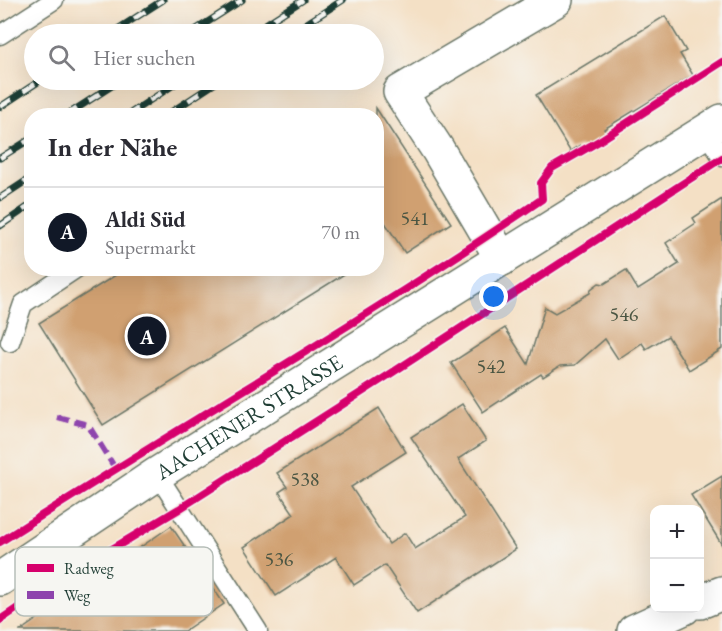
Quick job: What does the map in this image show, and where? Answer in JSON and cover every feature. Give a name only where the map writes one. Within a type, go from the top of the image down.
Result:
[{"type":"main road","points":[[502,259],[438,150],[400,92],[556,0]]},
{"type":"main road","name":"AACHENER STRASSE","points":[[48,547],[157,474],[502,259],[716,137]]},
{"type":"main road","name":"AACHENER STRASSE","points":[[0,579],[15,569]]},
{"type":"main road","points":[[704,600],[722,593]]},
{"type":"main road","points":[[634,631],[675,613]]},
{"type":"lane","points":[[0,35],[54,0]]},
{"type":"lane","points":[[10,342],[23,304],[65,276]]},
{"type":"lane","points":[[157,474],[204,547]]},
{"type":"lane","points":[[213,561],[258,631]]},
{"type":"building","points":[[665,16],[686,51],[680,54],[693,75],[604,129],[608,136],[584,150],[580,145],[570,151],[536,95]]},
{"type":"building","points":[[384,120],[451,223],[405,253],[384,221]]},
{"type":"building","points":[[722,199],[722,349],[689,370],[668,336],[646,349],[642,343],[618,359],[605,339],[575,365],[560,366],[543,377],[541,374],[483,412],[451,363],[505,328],[528,364],[545,307],[555,313],[590,293],[591,289],[599,283],[604,284],[626,270],[638,290],[679,264],[666,243],[696,223],[693,218]]},
{"type":"building","points":[[114,276],[341,276],[103,425],[39,323]]},
{"type":"building","points":[[462,404],[486,441],[458,459],[516,549],[417,613],[385,565],[354,585],[336,557],[276,596],[244,547],[294,514],[279,492],[287,487],[277,473],[379,408],[406,452],[351,487],[389,544],[405,533],[415,549],[465,517],[411,437]]},
{"type":"building","points":[[722,476],[722,545],[704,516],[704,505],[697,505],[691,495]]},
{"type":"building","points":[[171,526],[185,547],[141,547]]},
{"type":"building","points":[[213,588],[224,604],[213,611]]},
{"type":"building","points":[[42,616],[206,616],[184,631],[20,631]]},
{"type":"railway","points":[[126,24],[163,0]]},
{"type":"railway","points":[[205,24],[242,0]]},
{"type":"railway","points":[[266,24],[303,0]]},
{"type":"railway","points":[[306,24],[343,0]]},
{"type":"railway","points":[[0,107],[26,90]]},
{"type":"railway","points":[[77,108],[105,90]]},
{"type":"railway","points":[[138,108],[166,90]]},
{"type":"railway","points":[[177,108],[205,90]]},
{"type":"railway","points":[[0,158],[24,143]]},
{"type":"railway","points":[[0,198],[24,182]]},
{"type":"railway","points":[[0,226],[24,210]]},
{"type":"marked path","points":[[57,417],[88,425],[115,468]]},
{"type":"cycle path","points":[[0,542],[476,244],[542,199],[541,183],[552,168],[599,141],[722,62]]},
{"type":"cycle path","points":[[116,547],[384,378],[722,158]]},
{"type":"cycle path","points":[[0,620],[15,610]]},
{"type":"place","name":"Aldi Süd","points":[[147,336]]}]
